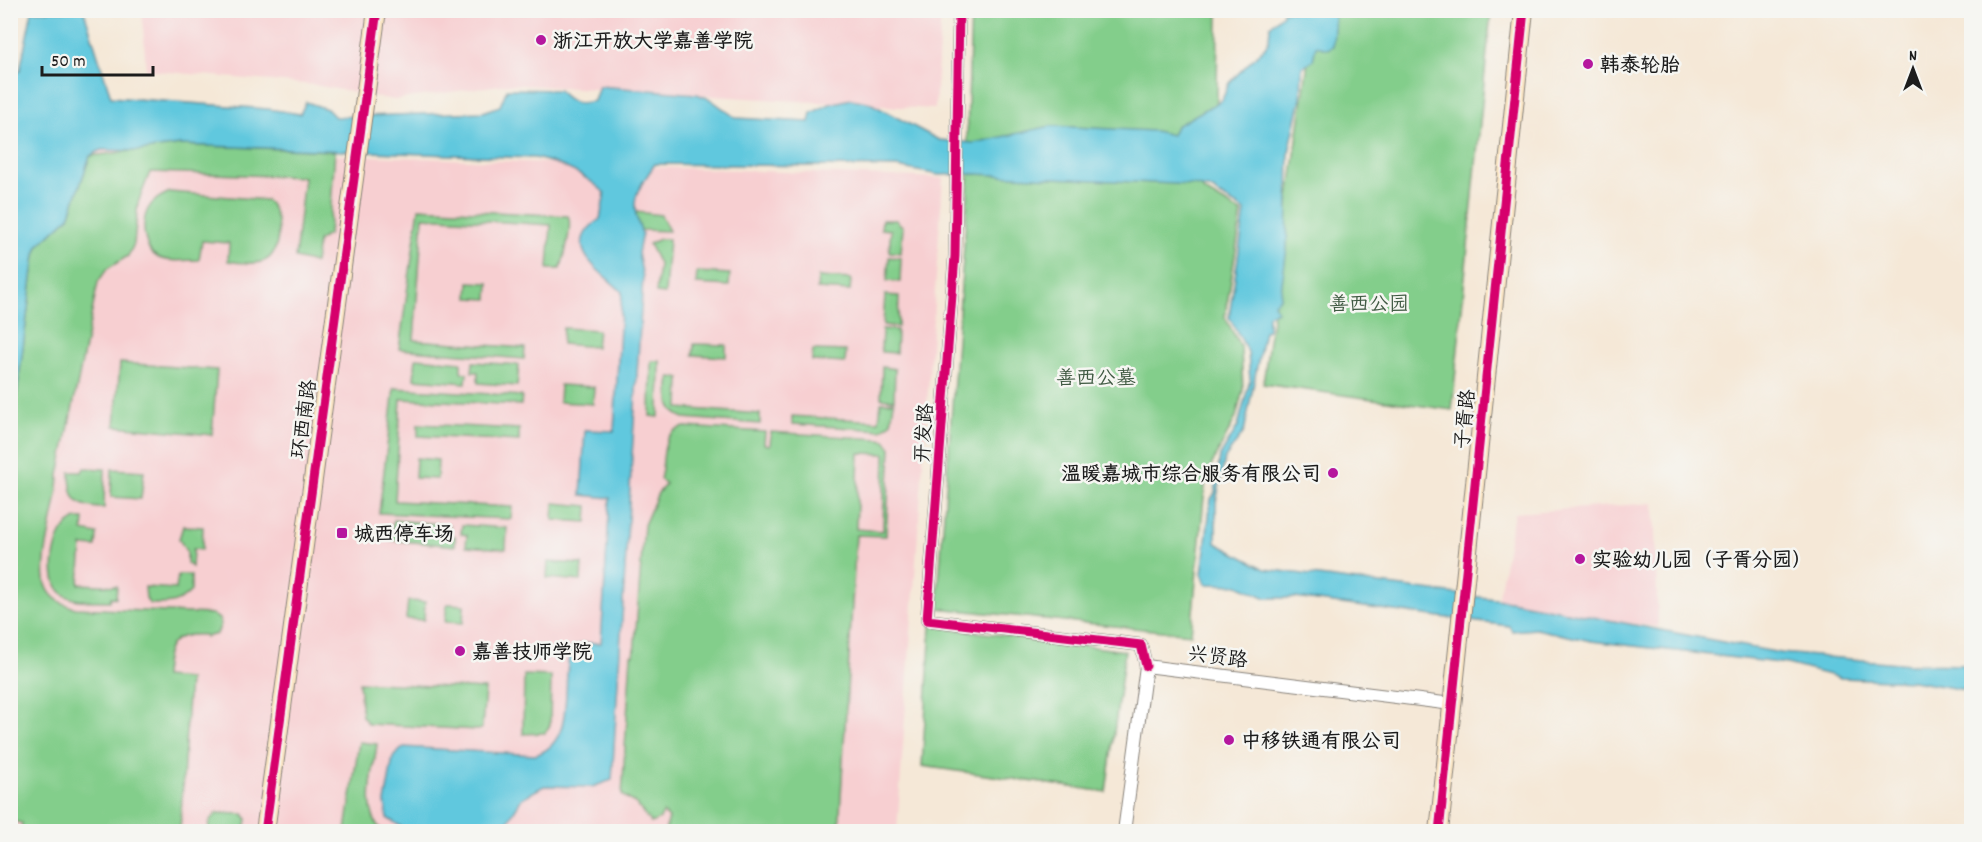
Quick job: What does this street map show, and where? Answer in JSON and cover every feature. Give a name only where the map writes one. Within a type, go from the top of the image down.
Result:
[{"type":"street","name":"环西南路","points":[[265,831],[377,10]]},
{"type":"street","name":"开发路","points":[[958,10],[955,256],[927,620],[1141,645],[1146,666]]},
{"type":"street","name":"子胥路","points":[[1439,831],[1524,10]]},
{"type":"street","name":"兴贤路","points":[[1146,666],[1452,704]]},
{"type":"street","points":[[1124,831],[1146,666]]},
{"type":"shaded area","name":"浙江开放大学嘉善学院","points":[[142,11],[941,11],[935,109],[507,84],[394,100],[315,85],[146,70]]},
{"type":"shaded area","name":"嘉善技师学院","points":[[54,144],[943,178],[897,831],[11,832],[10,471]]},
{"type":"shaded area","name":"实验幼儿园（子胥分园）","points":[[1654,503],[1658,627],[1497,605],[1514,513]]},
{"type":"green space","name":"善西公墓","points":[[971,11],[1218,11],[1217,98],[1203,190],[1242,213],[1225,317],[1241,348],[1243,390],[1236,417],[1206,476],[1191,634],[937,608],[969,179],[967,135]]},
{"type":"green space","name":"善西公园","points":[[1315,11],[1491,11],[1452,410],[1263,384]]},
{"type":"green space","points":[[180,145],[335,151],[329,234],[318,241],[315,263],[295,258],[304,177],[150,172],[138,203],[134,244],[128,256],[107,269],[98,282],[59,475],[46,549],[45,577],[47,587],[55,599],[76,608],[212,614],[219,619],[221,624],[217,634],[205,637],[205,635],[184,636],[177,639],[172,643],[166,657],[164,677],[189,679],[180,831],[21,831],[22,823],[11,821],[11,440],[35,255],[38,246],[69,217],[90,156]]},
{"type":"green space","points":[[170,192],[266,200],[275,213],[278,231],[275,248],[271,255],[258,263],[228,261],[229,243],[202,241],[199,260],[172,261],[157,257],[146,242],[144,221],[152,203]]},
{"type":"green space","points":[[419,208],[568,216],[569,234],[560,269],[548,269],[551,225],[423,217],[414,340],[525,348],[524,359],[399,349]]},
{"type":"green space","points":[[636,212],[661,215],[669,231],[641,230],[636,223]]},
{"type":"green space","points":[[882,220],[896,220],[903,227],[901,253],[889,252],[891,230],[881,229]]},
{"type":"green space","points":[[659,239],[669,239],[665,294],[656,293],[659,264],[649,244]]},
{"type":"green space","points":[[889,257],[901,258],[900,282],[887,281]]},
{"type":"green space","points":[[697,272],[730,274],[729,286],[696,284]]},
{"type":"green space","points":[[818,277],[851,279],[850,291],[817,289]]},
{"type":"green space","points":[[469,282],[489,283],[488,299],[468,298]]},
{"type":"green space","points":[[885,295],[899,296],[898,327],[883,325]]},
{"type":"green space","points":[[563,328],[598,330],[596,347],[562,344]]},
{"type":"green space","points":[[882,329],[897,330],[896,353],[881,352]]},
{"type":"green space","points":[[694,344],[726,345],[726,357],[693,355]]},
{"type":"green space","points":[[813,350],[846,351],[845,363],[812,361]]},
{"type":"green space","points":[[416,358],[461,362],[461,372],[467,373],[466,383],[414,379]]},
{"type":"green space","points":[[651,361],[660,361],[659,417],[650,416]]},
{"type":"green space","points":[[473,362],[519,365],[517,386],[478,383],[478,372],[472,372]]},
{"type":"green space","points":[[120,363],[217,370],[212,435],[115,426]]},
{"type":"green space","points":[[882,367],[895,369],[894,400],[881,398]]},
{"type":"green space","points":[[670,377],[680,378],[679,408],[760,414],[760,424],[684,418],[678,415],[669,402]]},
{"type":"green space","points":[[560,385],[594,387],[593,404],[559,402]]},
{"type":"green space","points":[[394,388],[522,396],[521,405],[401,399],[395,501],[512,507],[511,519],[379,513]]},
{"type":"green space","points":[[881,402],[894,402],[891,423],[881,430],[792,424],[792,416],[879,421]]},
{"type":"green space","points":[[418,424],[519,429],[519,441],[418,436]]},
{"type":"green space","points":[[685,427],[765,432],[764,444],[770,445],[771,432],[879,439],[885,440],[891,448],[886,536],[856,535],[839,831],[665,831],[669,818],[663,813],[660,819],[651,823],[636,804],[622,795],[631,655],[634,655],[644,525],[658,493],[666,484],[660,479],[665,447],[667,440],[676,430]],"holes":[[[859,453],[885,454],[883,531],[856,529]]]},
{"type":"green space","points":[[416,458],[438,460],[437,479],[415,478]]},
{"type":"green space","points":[[84,468],[105,469],[104,508],[86,506],[76,500],[73,495],[70,472],[82,472]]},
{"type":"green space","points":[[112,469],[144,471],[141,499],[111,497]]},
{"type":"green space","points":[[554,503],[588,506],[587,522],[553,520]]},
{"type":"green space","points":[[76,519],[84,519],[83,531],[97,534],[96,547],[82,546],[79,584],[117,586],[116,598],[111,597],[110,601],[73,599],[63,594],[55,581],[53,572],[57,543],[67,525]]},
{"type":"green space","points":[[393,520],[450,525],[449,535],[455,536],[455,546],[391,540]]},
{"type":"green space","points":[[462,525],[507,528],[506,549],[466,546],[467,535],[461,534]]},
{"type":"green space","points":[[183,526],[203,527],[202,550],[193,549],[192,567],[187,563],[187,553],[179,539]]},
{"type":"green space","points":[[548,562],[582,564],[581,581],[547,578]]},
{"type":"green space","points":[[178,575],[191,575],[191,591],[177,601],[167,604],[150,604],[146,599],[145,587],[176,589]]},
{"type":"green space","points":[[408,601],[425,602],[424,620],[406,619]]},
{"type":"green space","points":[[447,604],[464,605],[463,623],[445,622]]},
{"type":"green space","points":[[931,626],[1125,651],[1106,792],[922,766]]},
{"type":"green space","points":[[524,675],[551,676],[550,725],[545,733],[523,734]]},
{"type":"green space","points":[[359,682],[485,689],[482,728],[478,730],[368,724],[362,716]]},
{"type":"green space","points":[[359,742],[377,744],[370,801],[376,822],[382,831],[346,831]]},
{"type":"green space","points":[[217,813],[244,814],[247,819],[245,831],[208,831],[210,820]]},
{"type":"water","points":[[32,11],[84,11],[111,97],[268,109],[300,114],[306,102],[327,109],[335,117],[483,112],[500,106],[507,89],[559,90],[570,100],[579,103],[588,102],[594,101],[599,86],[697,94],[710,99],[736,118],[809,122],[811,113],[830,104],[851,99],[868,102],[939,140],[974,143],[1051,126],[1155,131],[1172,135],[1176,126],[1222,100],[1229,83],[1265,47],[1269,40],[1270,26],[1283,14],[1283,11],[1335,11],[1333,46],[1328,49],[1316,46],[1313,60],[1302,68],[1301,98],[1289,152],[1287,248],[1280,298],[1274,303],[1277,311],[1268,315],[1268,330],[1264,331],[1244,432],[1225,458],[1216,502],[1216,543],[1265,569],[1510,601],[1780,653],[1910,664],[1971,665],[1971,691],[1913,681],[1841,678],[1787,664],[1591,641],[1536,629],[1512,631],[1509,626],[1295,598],[1266,598],[1238,585],[1206,584],[1202,574],[1211,499],[1215,493],[1220,456],[1238,426],[1250,380],[1248,352],[1229,317],[1245,211],[1211,189],[1193,185],[975,174],[939,175],[897,167],[655,164],[639,190],[635,204],[635,213],[642,233],[638,253],[643,277],[612,780],[592,787],[544,786],[522,798],[502,831],[408,831],[387,818],[385,802],[393,757],[404,747],[535,755],[548,748],[557,738],[562,724],[571,648],[583,643],[601,643],[610,498],[581,495],[585,430],[614,431],[622,292],[587,258],[583,249],[583,239],[588,229],[600,219],[605,193],[573,171],[535,158],[180,145],[138,151],[101,150],[90,156],[69,217],[38,246],[35,255],[11,440],[10,79],[20,70]]},
{"type":"cycle path","points":[[265,832],[377,10]]},
{"type":"cycle path","points":[[959,10],[955,256],[927,620],[1141,645],[1146,666]]},
{"type":"cycle path","points":[[1439,832],[1524,10]]},
{"type":"place","name":"浙江开放大学嘉善学院","points":[[541,40]]},
{"type":"place","name":"韩泰轮胎","points":[[1588,64]]},
{"type":"place","name":"温暖嘉城市综合服务有限公司","points":[[1333,473]]},
{"type":"place","name":"城西停车场","points":[[342,533]]},
{"type":"place","name":"实验幼儿园（子胥分园）","points":[[1580,559]]},
{"type":"place","name":"嘉善技师学院","points":[[460,651]]},
{"type":"place","name":"中移铁通有限公司","points":[[1229,740]]}]
